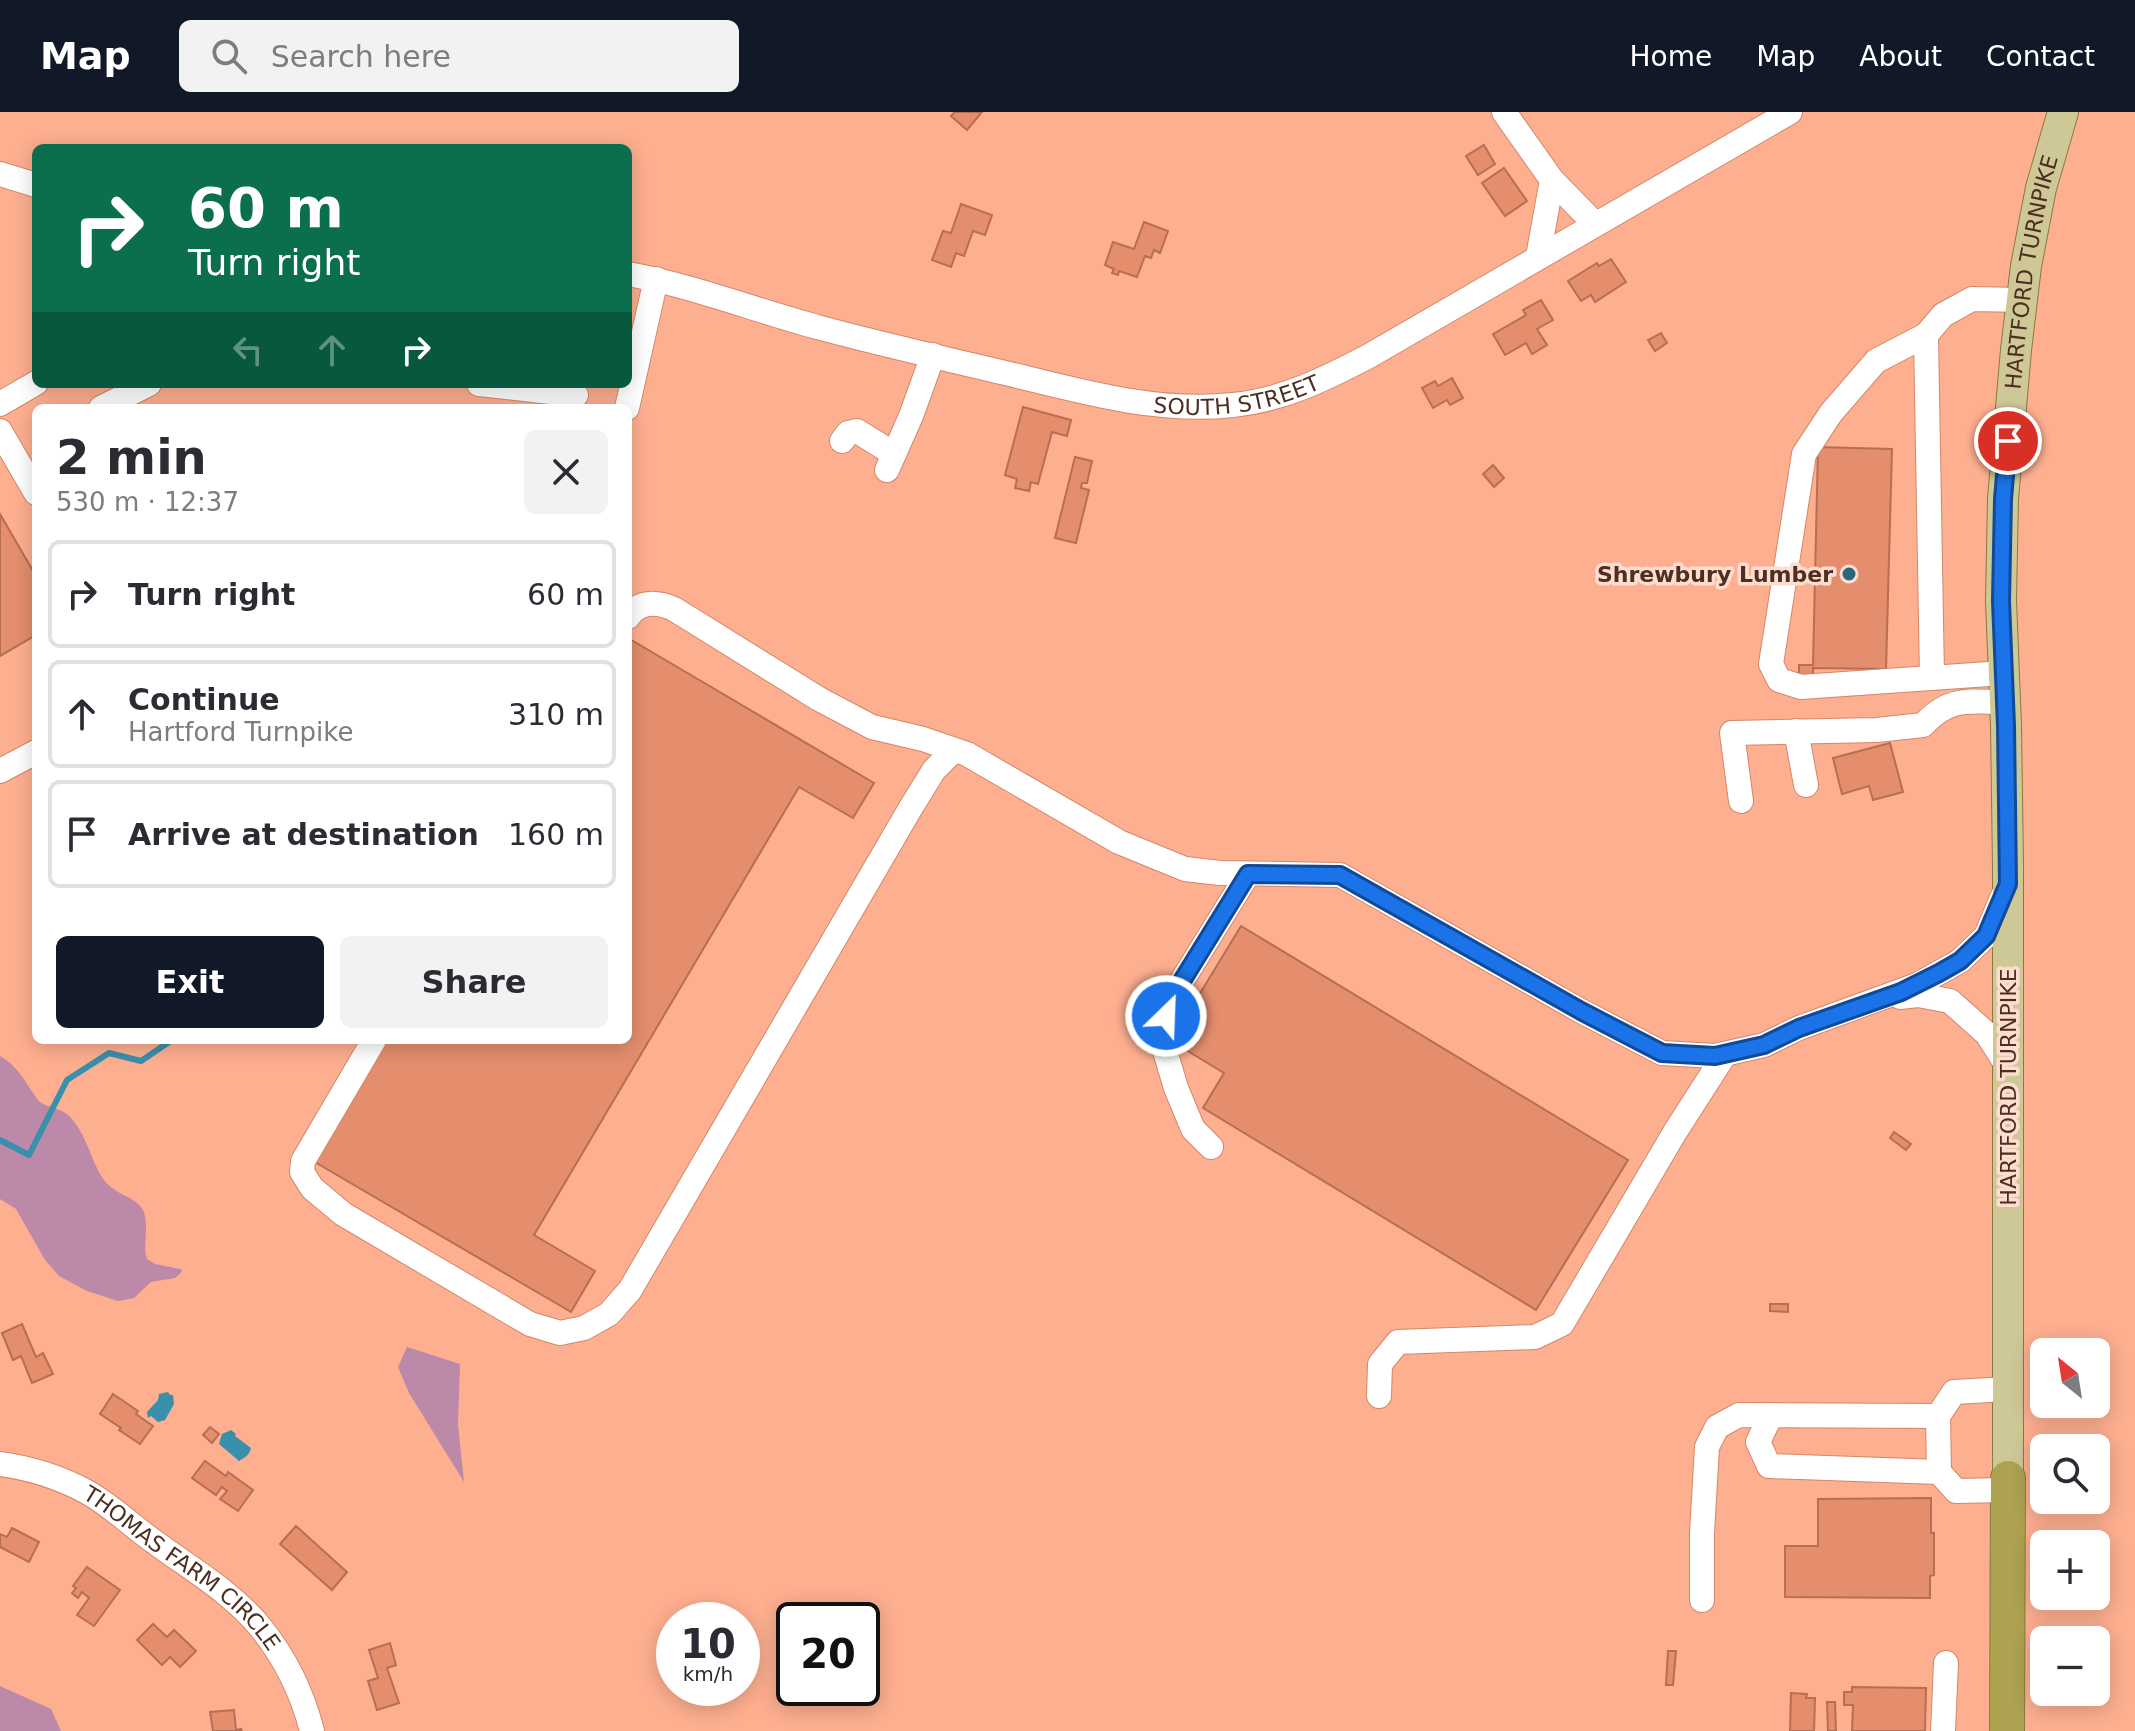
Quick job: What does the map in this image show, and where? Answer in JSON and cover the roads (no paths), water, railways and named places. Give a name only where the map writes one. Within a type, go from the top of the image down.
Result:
[{"type":"highway","name":"HARTFORD TURNPIKE","points":[[2007,1731],[2008,1484]]},
{"type":"main road","name":"HARTFORD TURNPIKE","points":[[2008,1484],[2008,884],[2001,601],[2003,499],[2028,253],[2041,188],[2063,112]]},
{"type":"street","points":[[1504,112],[1552,180],[1595,224]]},
{"type":"street","name":"SOUTH STREET","points":[[632,275],[821,328],[1085,393],[1197,407],[1244,404],[1280,397],[1369,356],[1790,112]]},
{"type":"street","points":[[0,174],[32,184]]},
{"type":"street","points":[[1538,257],[1552,180]]},
{"type":"street","points":[[632,386],[656,279]]},
{"type":"street","points":[[2004,687],[1932,678],[1801,687],[1779,680],[1771,664],[1804,454],[1831,413],[1876,361],[1926,335],[1943,315],[1972,299],[2022,300]]},
{"type":"street","points":[[1926,335],[1932,678]]},
{"type":"street","points":[[842,441],[848,433],[857,431],[890,462],[933,355]]},
{"type":"street","points":[[0,404],[32,385]]},
{"type":"street","points":[[109,404],[141,388]]},
{"type":"street","points":[[511,388],[576,396]]},
{"type":"street","points":[[0,431],[26,452],[32,477]]},
{"type":"street","points":[[632,610],[646,603],[674,609],[819,699],[872,727],[967,754],[1119,842],[1185,869],[1248,874],[1340,875],[1581,1011],[1662,1053],[1715,1056],[1764,1045],[1799,1028],[1917,985],[1960,961],[1986,936],[2008,884]]},
{"type":"street","points":[[1741,801],[1732,733],[1877,730],[1923,725],[1935,712],[1948,705],[2004,687]]},
{"type":"street","points":[[1796,731],[1806,785]]},
{"type":"street","points":[[372,1044],[303,1161],[302,1172],[312,1188],[343,1214],[530,1324],[560,1333],[584,1328],[609,1314],[630,1290],[910,809],[934,770],[954,750]]},
{"type":"street","points":[[0,771],[32,754]]},
{"type":"street","points":[[1211,1147],[1193,1129],[1176,1088],[1160,1034],[1172,997],[1248,874]]},
{"type":"street","points":[[1885,998],[1918,995],[1950,1001],[1987,1034],[2008,1067]]},
{"type":"street","points":[[1379,1396],[1380,1364],[1398,1342],[1535,1337],[1562,1324],[1675,1132],[1725,1054]]},
{"type":"street","points":[[2008,1389],[1954,1392],[1938,1416],[1939,1472],[1956,1491],[2008,1484]]},
{"type":"street","points":[[1702,1600],[1707,1447],[1717,1427],[1739,1415],[1938,1416]]},
{"type":"street","points":[[1771,1415],[1758,1442],[1769,1466],[1939,1472]]},
{"type":"street","name":"THOMAS FARM CIRCLE","points":[[0,1464],[17,1466],[85,1491],[220,1590],[252,1618],[280,1654],[297,1684],[312,1731]]},
{"type":"street","points":[[1943,1731],[1946,1663]]},
{"type":"water","points":[[168,1392],[173,1395],[174,1404],[165,1420],[158,1422],[151,1416],[148,1418],[147,1412],[158,1400],[159,1394]]},
{"type":"water","points":[[231,1430],[251,1448],[248,1455],[239,1461],[219,1444],[222,1434]]},
{"type":"waterway","points":[[0,1140],[29,1155],[67,1080],[109,1053],[141,1061],[166,1044]]},
{"type":"place","name":"Shrewbury Lumber","points":[[1849,574]]}]
